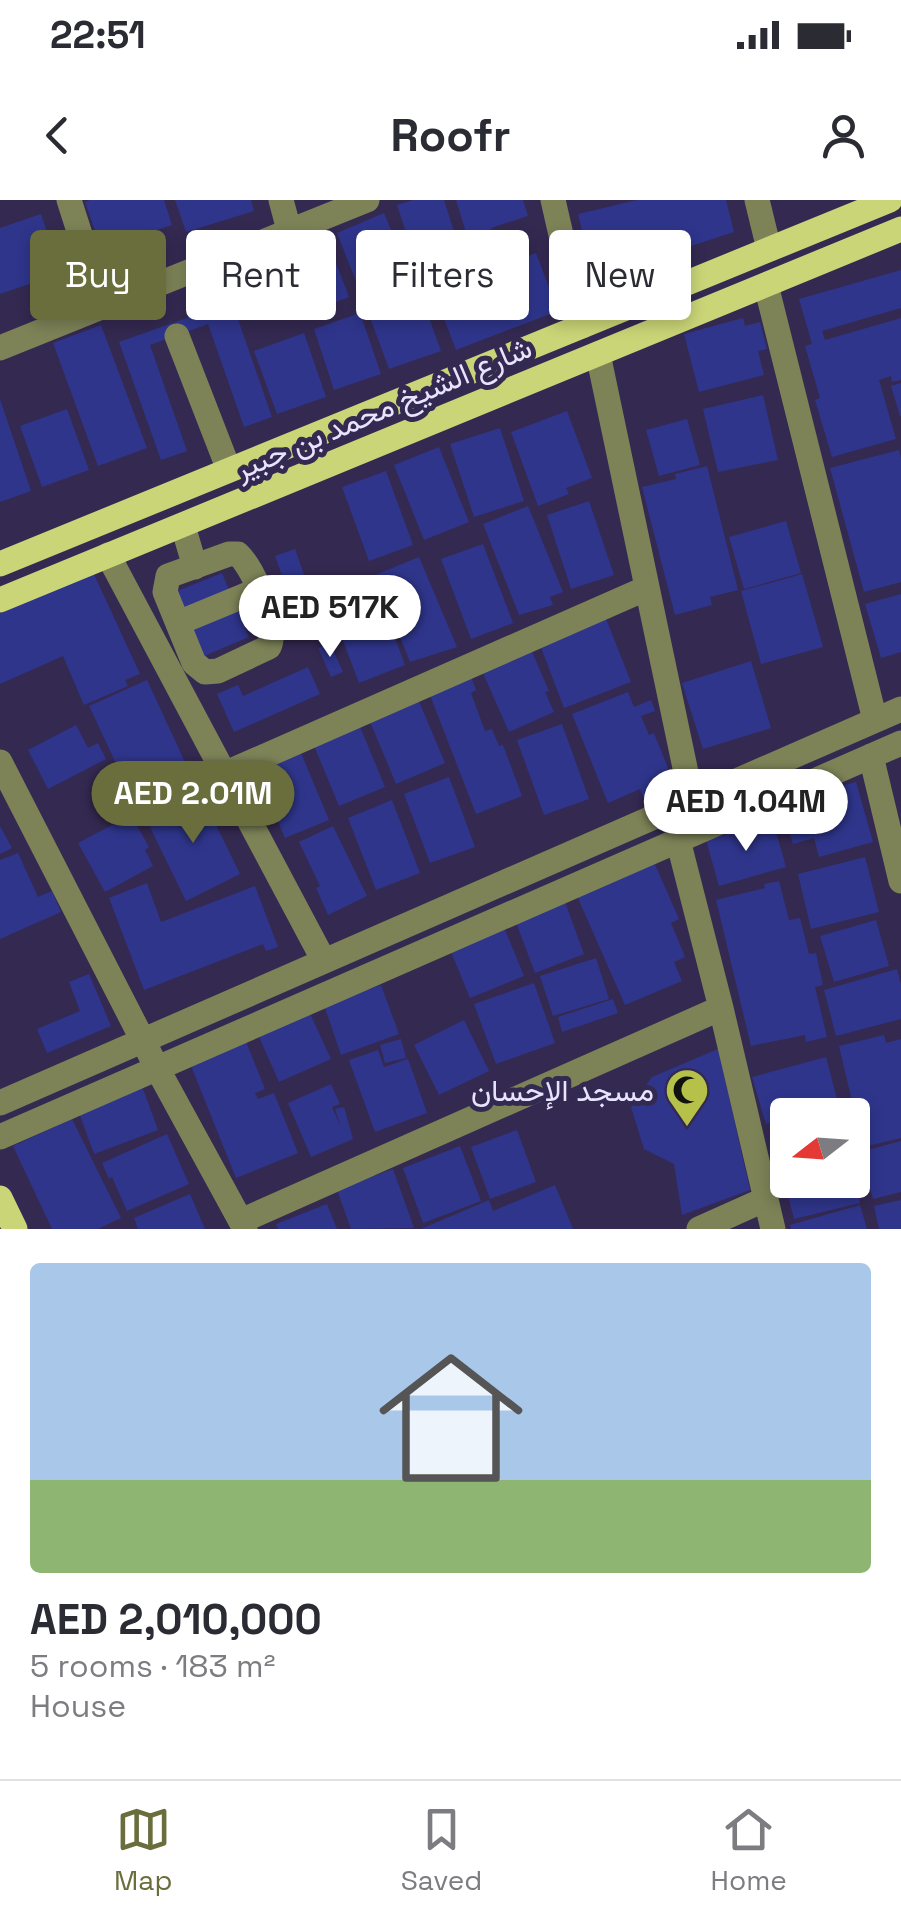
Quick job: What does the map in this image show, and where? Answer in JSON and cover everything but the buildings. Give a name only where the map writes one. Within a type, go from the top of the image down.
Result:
[{"type":"main road","name":"شارع الشيخ محمد بن جبير","points":[[0,564],[890,200]]},
{"type":"main road","name":"شارع الشيخ محمد بن جبير","points":[[0,600],[901,229]]},
{"type":"main road","points":[[0,1198],[15,1229]]},
{"type":"street","points":[[69,200],[78,230]]},
{"type":"street","points":[[280,200],[289,230],[367,200]]},
{"type":"street","points":[[553,200],[582,326]]},
{"type":"street","points":[[757,200],[770,250]]},
{"type":"street","points":[[766,285],[875,720]]},
{"type":"street","points":[[0,348],[68,320]]},
{"type":"street","points":[[177,336],[229,470]]},
{"type":"street","points":[[598,354],[692,801]]},
{"type":"street","points":[[182,526],[196,566]]},
{"type":"street","points":[[238,554],[248,563],[258,590],[274,637],[269,646],[218,671],[204,672],[194,663],[165,592],[168,576],[238,554]]},
{"type":"street","points":[[108,556],[324,962]]},
{"type":"street","points":[[224,774],[647,588]]},
{"type":"street","points":[[178,623],[258,590]]},
{"type":"street","points":[[0,1103],[901,709]]},
{"type":"street","points":[[0,1137],[901,743]]},
{"type":"street","points":[[871,756],[901,881]]},
{"type":"street","points":[[0,762],[157,1068],[243,1225],[721,1008]]},
{"type":"street","points":[[678,840],[773,1229]]},
{"type":"street","points":[[699,1229],[766,1199]]},
{"type":"place","name":"مسجد الإحسان","points":[[687,1128]]}]
